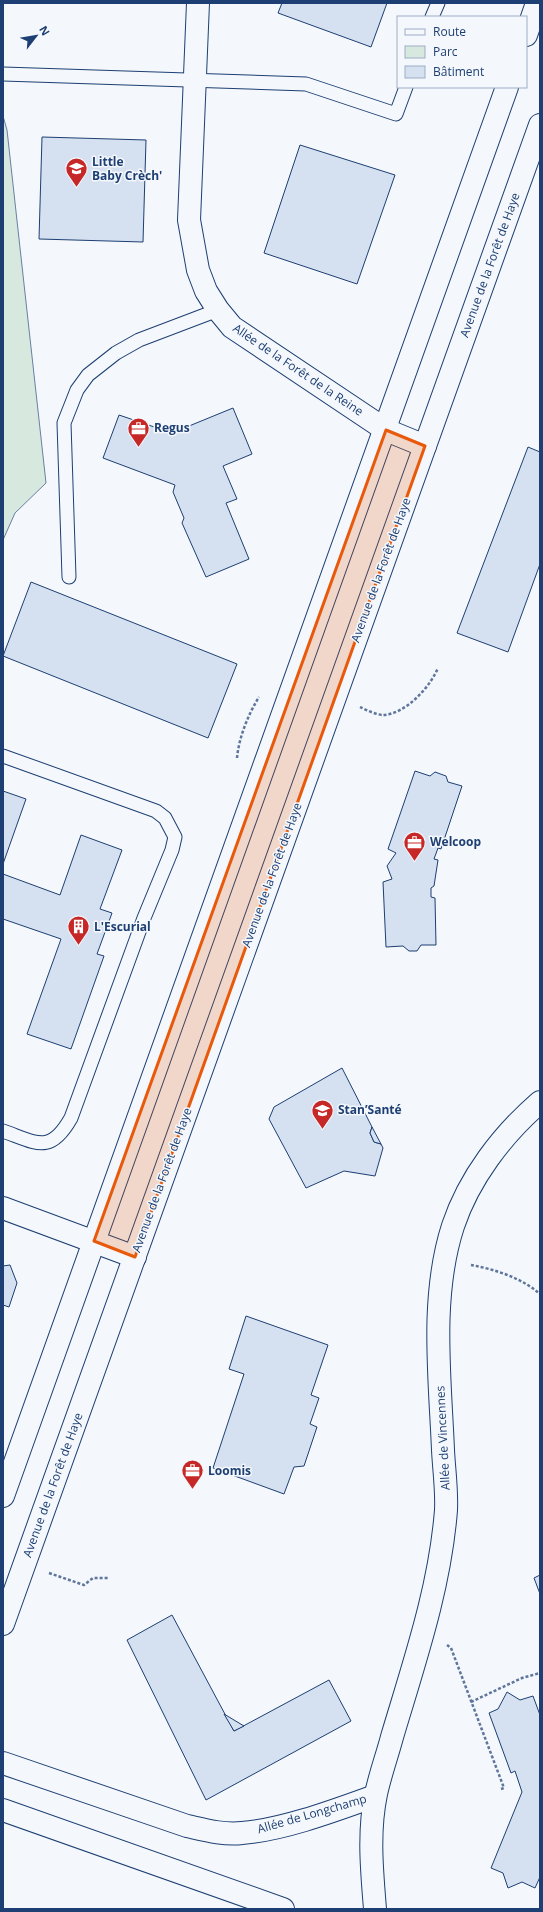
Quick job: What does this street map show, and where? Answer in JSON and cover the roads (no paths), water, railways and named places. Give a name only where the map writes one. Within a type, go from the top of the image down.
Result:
[{"type":"street","name":"Allée de la Forêt de la Reine","points":[[198,3],[189,220],[198,270],[206,291],[218,310],[232,327],[386,430],[426,446]]},
{"type":"street","points":[[527,32],[537,3]]},
{"type":"street","points":[[3,1496],[386,430],[507,88]]},
{"type":"street","name":"Avenue de la Forêt de Haye","points":[[3,1624],[540,125]]},
{"type":"street","name":"Allée de Vincennes","points":[[376,1796],[422,1635],[441,1556],[446,1510],[439,1364],[440,1307],[445,1260],[453,1227],[463,1200],[475,1178],[509,1133],[540,1102]]},
{"type":"street","points":[[3,1208],[135,1257]]},
{"type":"street","name":"Allée de Longchamp","points":[[3,1763],[187,1826],[212,1832],[241,1833],[271,1829],[376,1796],[372,1837],[375,1909]]},
{"type":"street","points":[[3,1810],[283,1909]]},
{"type":"lane","points":[[432,16],[438,3]]},
{"type":"lane","points":[[3,74],[306,84],[396,114],[406,88]]},
{"type":"lane","points":[[69,577],[64,422],[77,390],[88,375],[116,353],[139,340],[218,310]]},
{"type":"lane","points":[[3,756],[156,812],[165,818],[175,836],[172,850],[144,918],[71,1118],[64,1132],[54,1141],[41,1144],[3,1131]]},
{"type":"place","name":"Little Baby Crèch'","points":[[76,188]]},
{"type":"place","name":"Regus","points":[[139,448]]},
{"type":"place","name":"Welcoop","points":[[414,862]]},
{"type":"place","name":"L'Escurial","points":[[79,946]]},
{"type":"place","name":"Stan’Santé","points":[[323,1130]]},
{"type":"place","name":"Loomis","points":[[192,1490]]}]
